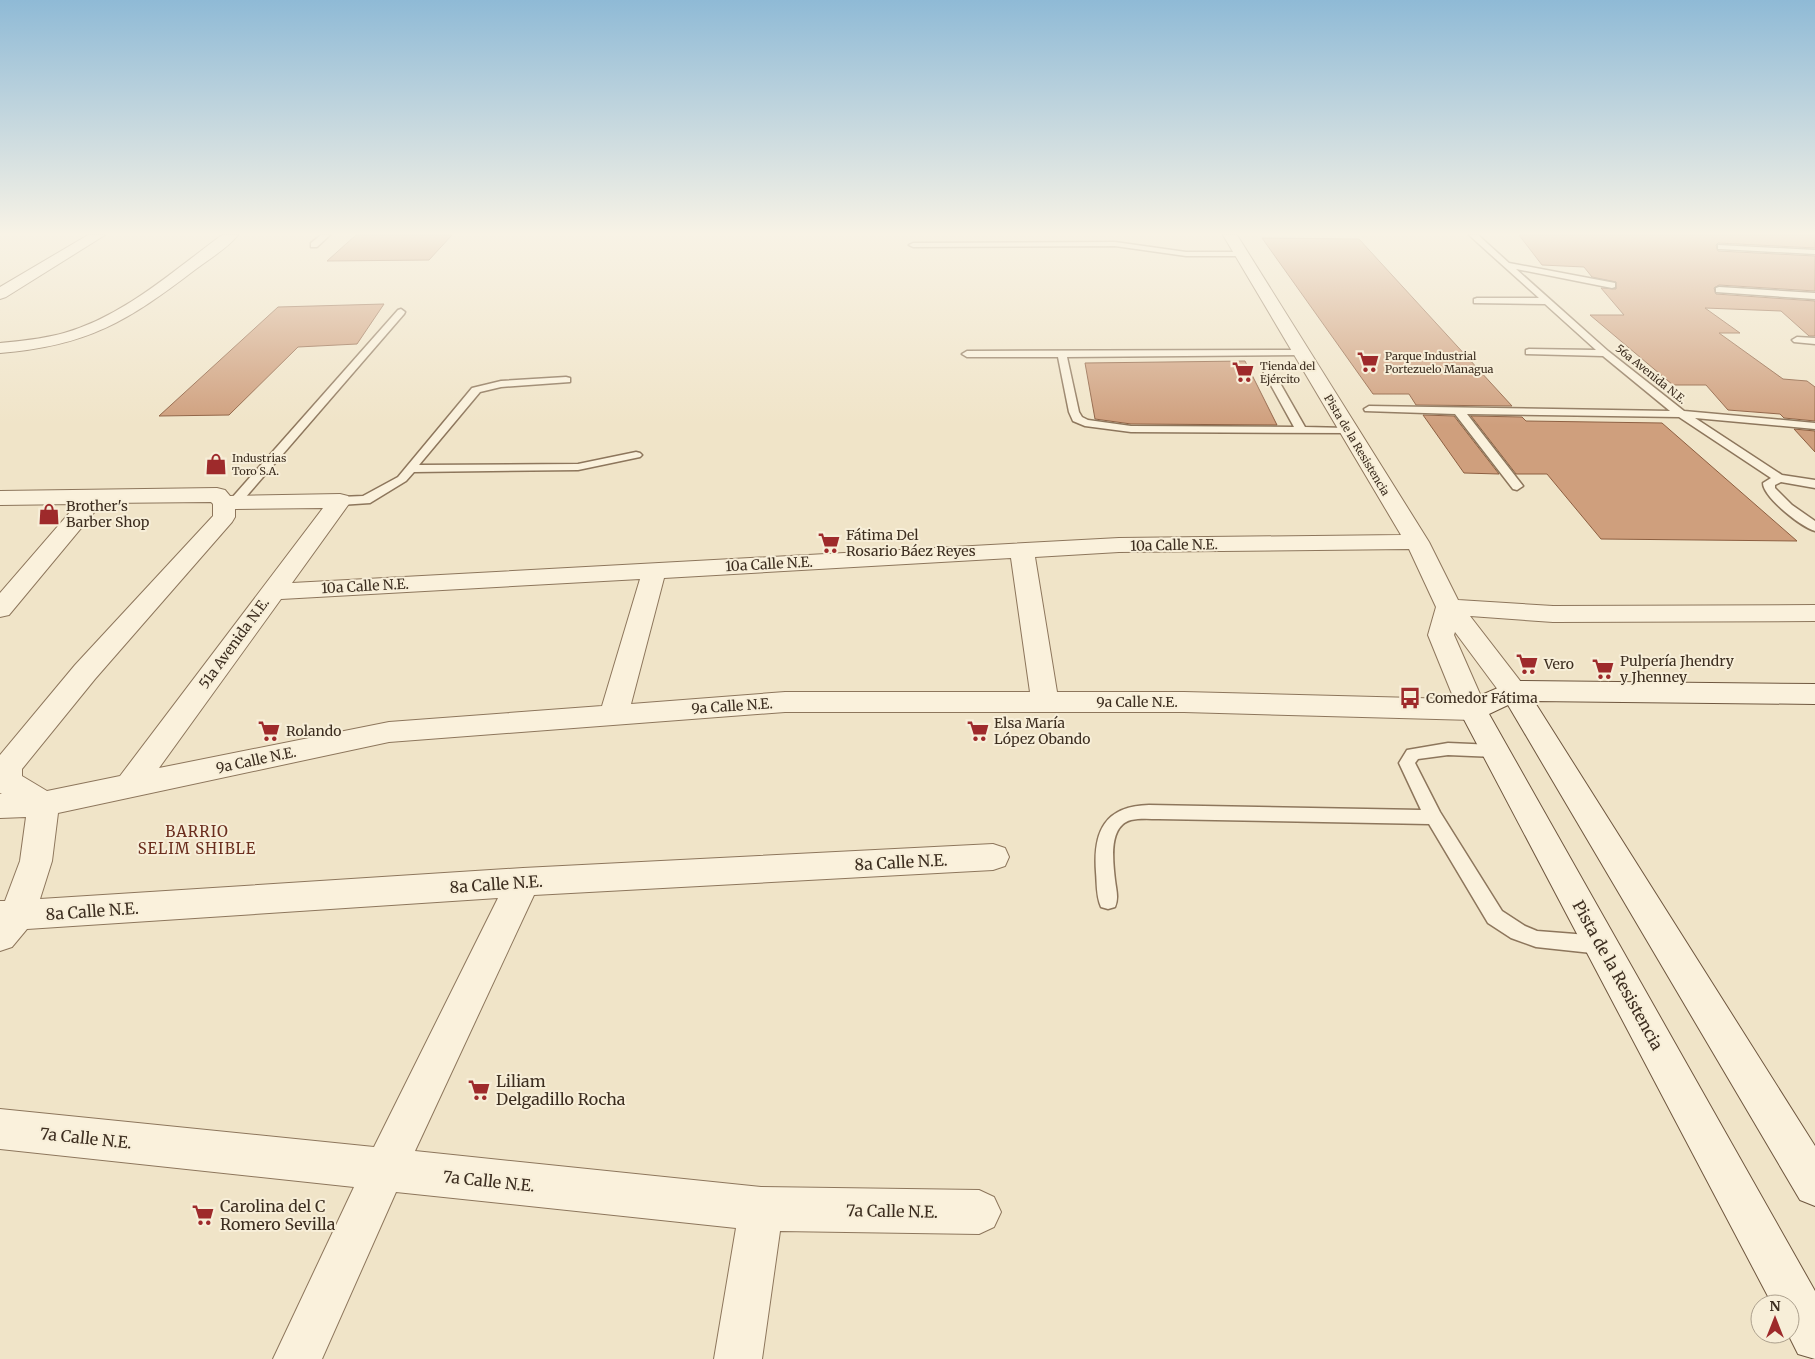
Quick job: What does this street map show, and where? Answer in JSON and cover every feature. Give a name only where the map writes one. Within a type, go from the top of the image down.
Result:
[{"type":"street","points":[[0,348],[39,344],[79,335],[107,322],[144,298]]},
{"type":"street","name":"Pista de la Resistencia","points":[[1268,298],[1417,542],[1449,607],[1514,691],[1815,1185]]},
{"type":"street","points":[[0,498],[217,495],[229,503],[340,501]]},
{"type":"street","points":[[0,609],[95,497]]},
{"type":"street","name":"51a Avenida N.E.","points":[[129,787],[340,501]]},
{"type":"street","points":[[6,923],[36,861],[43,804],[7,782],[7,767],[85,672],[224,516],[229,503]]},
{"type":"street","name":"10a Calle N.E.","points":[[272,592],[1120,545],[1417,542]]},
{"type":"street","points":[[1022,551],[1045,702]]},
{"type":"street","points":[[614,715],[654,571]]},
{"type":"street","points":[[1449,607],[1553,614],[1815,613]]},
{"type":"street","name":"Pista de la Resistencia","points":[[1449,607],[1441,635],[1473,710],[1815,1337]]},
{"type":"street","points":[[1473,710],[1514,691],[1815,694]]},
{"type":"street","name":"9a Calle N.E.","points":[[0,806],[43,804],[389,732],[785,702],[1184,702],[1473,710]]},
{"type":"street","name":"8a Calle N.E.","points":[[6,923],[523,882],[993,857]]},
{"type":"street","points":[[297,1359],[523,882]]},
{"type":"street","name":"7a Calle N.E.","points":[[0,1129],[761,1209],[979,1212]]},
{"type":"street","points":[[738,1359],[761,1209]]},
{"type":"lane","name":"56a Avenida N.E.","points":[[1544,298],[1605,353],[1681,414],[1779,478]]},
{"type":"lane","points":[[1477,300],[1547,301]]},
{"type":"lane","points":[[229,503],[401,312]]},
{"type":"lane","points":[[1797,340],[1815,341]]},
{"type":"lane","points":[[1529,352],[1605,353]]},
{"type":"lane","points":[[967,354],[1301,353]]},
{"type":"lane","points":[[1062,354],[1074,412],[1077,419],[1085,423],[1131,429],[1348,431]]},
{"type":"lane","points":[[1267,369],[1302,431]]},
{"type":"lane","points":[[340,501],[366,500],[402,479],[476,390],[501,384],[566,380]]},
{"type":"lane","points":[[1369,410],[1681,414],[1815,426]]},
{"type":"lane","points":[[1459,411],[1517,486]]},
{"type":"lane","points":[[411,469],[578,467],[636,455]]},
{"type":"lane","points":[[1815,484],[1779,478],[1769,482],[1769,489],[1788,508],[1815,527]]},
{"type":"lane","points":[[1495,751],[1448,749],[1413,754],[1407,763],[1422,796],[1494,917],[1518,932],[1536,940],[1601,945]]},
{"type":"lane","points":[[1108,901],[1104,845],[1113,824],[1121,817],[1138,812],[1434,817]]},
{"type":"building","points":[[1305,298],[1413,298],[1512,406],[1416,405],[1409,394],[1373,394]]},
{"type":"building","points":[[1610,298],[1779,298],[1815,301],[1815,336],[1809,336],[1781,311],[1705,308],[1740,333],[1719,333],[1783,379],[1807,381],[1815,387],[1815,421],[1784,418],[1780,414],[1728,410],[1706,385],[1673,385],[1590,315],[1624,315]]},
{"type":"building","points":[[384,304],[357,344],[298,347],[229,415],[159,416],[278,307]]},
{"type":"building","points":[[1245,361],[1277,425],[1131,424],[1095,419],[1085,363]]},
{"type":"building","points":[[1423,415],[1454,416],[1499,474],[1464,473]]},
{"type":"building","points":[[1471,416],[1522,417],[1526,421],[1662,423],[1797,541],[1601,539],[1547,474],[1516,474]]},
{"type":"building","points":[[1794,429],[1815,431],[1815,452]]},
{"type":"place","name":"Parque Industrial Portezuelo Managua","points":[[1368,362]]},
{"type":"place","name":"Tienda del Ejército","points":[[1243,372]]},
{"type":"place","name":"Industrias Toro S.A.","points":[[216,464]]},
{"type":"place","name":"Brother's Barber Shop","points":[[49,514]]},
{"type":"place","name":"Fátima Del Rosario Báez Reyes","points":[[829,543]]},
{"type":"place","name":"Vero","points":[[1527,664]]},
{"type":"place","name":"Pulpería Jhendry y Jhenney","points":[[1603,669]]},
{"type":"place","name":"Comedor Fátima","points":[[1410,698]]},
{"type":"place","name":"Rolando","points":[[269,731]]},
{"type":"place","name":"Elsa María López Obando","points":[[978,731]]},
{"type":"place","name":"Liliam Delgadillo Rocha","points":[[479,1090]]},
{"type":"place","name":"Carolina del C Romero Sevilla","points":[[203,1215]]},
{"type":"district","name":"BARRIO SELIM SHIBLE","points":[[197,840]]}]
